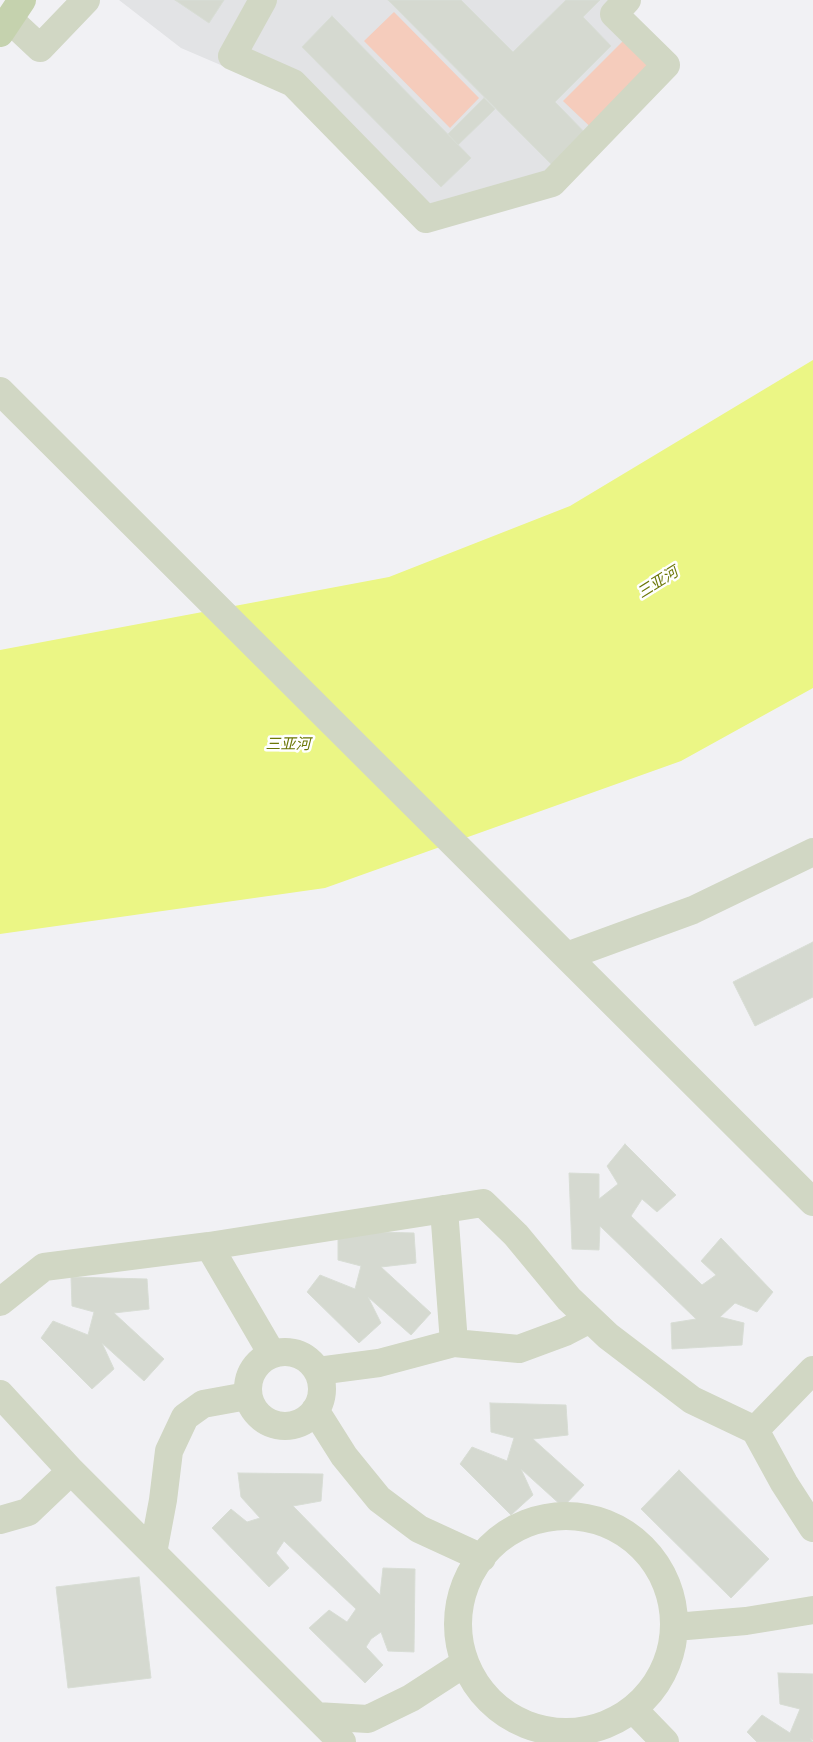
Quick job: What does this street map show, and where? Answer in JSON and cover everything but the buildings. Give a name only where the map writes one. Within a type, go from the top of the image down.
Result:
[{"type":"street","points":[[10,17],[40,48],[86,0]]},
{"type":"street","points":[[263,0],[232,56],[293,83],[426,219],[552,183],[666,65],[614,14],[627,0]]},
{"type":"street","points":[[0,390],[813,1202]]},
{"type":"street","points":[[567,956],[693,910],[813,852]]},
{"type":"street","points":[[0,1302],[44,1267],[209,1246],[483,1203],[516,1235],[569,1299],[608,1336],[692,1400],[754,1430],[784,1483],[813,1528]]},
{"type":"street","points":[[444,1209],[454,1343]]},
{"type":"street","points":[[209,1246],[272,1354]]},
{"type":"street","points":[[318,1371],[379,1364],[454,1343],[519,1349],[565,1332],[590,1319]]},
{"type":"street","points":[[272,1354],[298,1354],[318,1371],[323,1397],[309,1419],[285,1428],[261,1418],[248,1396],[252,1370],[272,1354]]},
{"type":"street","points":[[754,1430],[813,1370]]},
{"type":"street","points":[[0,1394],[71,1470],[342,1742]]},
{"type":"street","points":[[153,1553],[163,1500],[169,1451],[184,1417],[203,1404],[248,1396]]},
{"type":"street","points":[[315,1410],[344,1456],[379,1499],[419,1529],[482,1558]]},
{"type":"street","points":[[0,1520],[28,1512],[71,1470]]},
{"type":"street","points":[[568,1515],[610,1524],[645,1549],[668,1584],[676,1627],[666,1668],[642,1703],[633,1709],[606,1725],[564,1733],[516,1733],[488,1699],[465,1663],[457,1621],[466,1580],[491,1545],[526,1522],[568,1515]]},
{"type":"street","points":[[676,1627],[746,1621],[813,1610]]},
{"type":"street","points":[[316,1716],[368,1720],[410,1698],[465,1663]]},
{"type":"street","points":[[633,1709],[665,1742]]},
{"type":"shaded area","points":[[119,0],[633,0],[621,12],[674,65],[552,190],[426,227],[293,96],[181,48]]},
{"type":"shaded area","points":[[394,12],[479,98],[450,128],[364,41]]},
{"type":"shaded area","points":[[626,38],[662,73],[600,136],[563,101]]},
{"type":"water","name":"三亚河","points":[[813,360],[813,688],[681,761],[325,888],[0,934],[0,650],[389,577],[570,506]]}]
